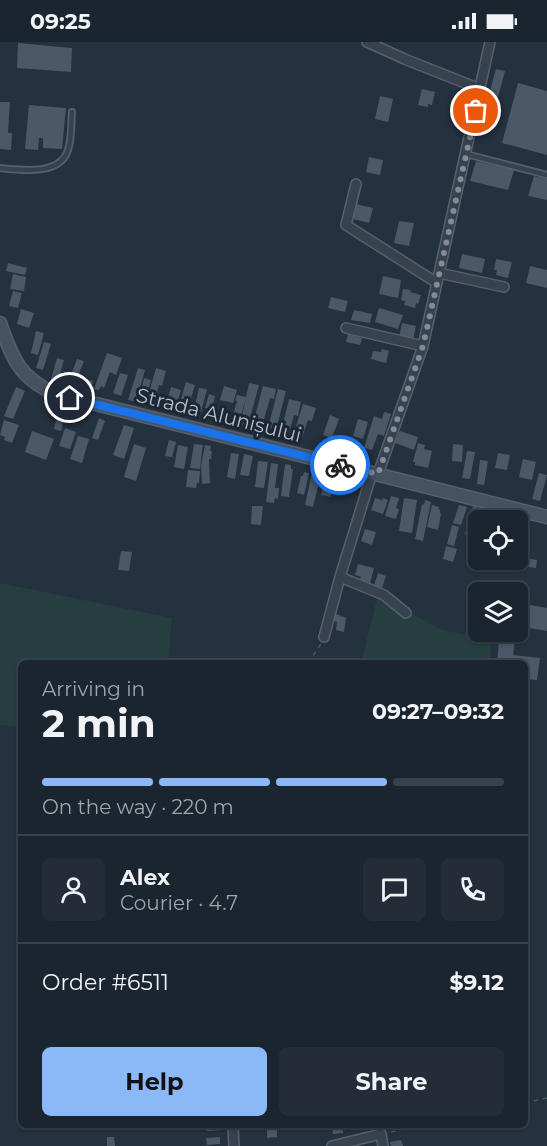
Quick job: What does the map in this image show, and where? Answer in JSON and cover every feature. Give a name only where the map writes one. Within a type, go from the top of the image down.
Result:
[{"type":"main road","name":"Strada Alunișului","points":[[0,323],[11,351],[22,370],[35,383],[56,394],[547,517]]},
{"type":"street","points":[[367,42],[480,89]]},
{"type":"street","points":[[324,637],[340,577],[375,473],[423,346],[490,42]]},
{"type":"street","points":[[356,184],[346,225],[438,278],[504,287]]},
{"type":"street","points":[[345,327],[423,346]]},
{"type":"street","points":[[340,577],[384,595],[406,613]]},
{"type":"street","points":[[233,1128],[234,1146]]},
{"type":"street","points":[[332,1146],[381,1134],[383,1146]]},
{"type":"lane","points":[[0,168],[34,170],[58,163],[68,151],[72,112]]},
{"type":"lane","points":[[466,154],[547,175]]},
{"type":"path","points":[[310,660],[324,637]]},
{"type":"path","points":[[528,1102],[547,1098]]},
{"type":"path","points":[[381,1134],[406,1128]]},
{"type":"green space","points":[[0,583],[172,618],[168,660],[18,660],[18,727],[0,725]]},
{"type":"green space","points":[[378,595],[442,630],[468,635],[468,642],[492,642],[489,660],[362,660]]},
{"type":"building","points":[[18,43],[72,48],[71,72],[17,68]]},
{"type":"building","points":[[496,69],[505,71],[496,104],[487,102]]},
{"type":"building","points":[[518,83],[547,91],[547,155],[502,143]]},
{"type":"building","points":[[422,89],[435,92],[432,105],[428,104],[428,107],[418,105]]},
{"type":"building","points":[[380,96],[393,99],[388,122],[375,119]]},
{"type":"building","points":[[0,102],[10,102],[8,133],[12,133],[11,150],[0,149]]},
{"type":"building","points":[[29,105],[66,108],[62,149],[43,148],[43,138],[39,138],[38,150],[25,149]]},
{"type":"building","points":[[369,157],[383,160],[380,175],[366,172]]},
{"type":"building","points":[[476,161],[514,170],[508,190],[470,181]]},
{"type":"building","points":[[534,176],[547,179],[547,200],[528,196]]},
{"type":"building","points":[[356,204],[373,208],[369,223],[353,219]]},
{"type":"building","points":[[399,221],[414,223],[409,246],[394,243]]},
{"type":"building","points":[[462,254],[485,259],[482,273],[459,268]]},
{"type":"building","points":[[496,259],[512,262],[508,278],[496,275],[497,270],[494,270]]},
{"type":"building","points":[[8,263],[27,268],[25,275],[6,271]]},
{"type":"building","points":[[530,266],[547,270],[547,288],[526,283]]},
{"type":"building","points":[[13,274],[26,277],[24,291],[10,289]]},
{"type":"building","points":[[383,276],[401,280],[398,298],[379,294]]},
{"type":"building","points":[[403,289],[421,295],[415,308],[404,305],[405,301],[401,300]]},
{"type":"building","points":[[13,291],[22,293],[18,308],[9,306]]},
{"type":"building","points":[[331,297],[348,301],[345,312],[328,308]]},
{"type":"building","points":[[379,308],[403,315],[398,329],[375,322]]},
{"type":"building","points":[[21,309],[34,313],[29,328],[17,324]]},
{"type":"building","points":[[354,310],[372,314],[370,323],[351,320]]},
{"type":"building","points":[[402,323],[416,326],[413,340],[399,337]]},
{"type":"building","points":[[36,331],[44,333],[38,355],[31,353]]},
{"type":"building","points":[[348,334],[362,338],[360,345],[346,342]]},
{"type":"building","points":[[44,342],[51,344],[43,370],[36,368]]},
{"type":"building","points":[[382,349],[389,351],[386,363],[371,359],[373,351],[381,352]]},
{"type":"building","points":[[107,353],[122,358],[116,375],[110,372],[104,388],[101,386],[99,390],[94,389]]},
{"type":"building","points":[[57,358],[64,360],[58,381],[51,379]]},
{"type":"building","points":[[77,359],[84,361],[74,386],[68,383]]},
{"type":"building","points":[[138,368],[145,370],[136,402],[128,400]]},
{"type":"building","points":[[156,368],[166,371],[162,386],[159,385],[154,406],[146,403]]},
{"type":"building","points":[[120,373],[128,375],[121,396],[113,393]]},
{"type":"building","points":[[82,378],[93,381],[90,391],[79,388]]},
{"type":"building","points":[[144,378],[151,380],[144,406],[138,404]]},
{"type":"building","points":[[186,382],[195,385],[190,401],[181,399]]},
{"type":"building","points":[[249,383],[259,385],[246,426],[240,425]]},
{"type":"building","points":[[224,386],[237,390],[233,403],[220,400]]},
{"type":"building","points":[[263,386],[276,389],[274,399],[270,398],[261,430],[252,427]]},
{"type":"building","points":[[16,387],[25,391],[13,419],[4,416]]},
{"type":"building","points":[[171,387],[181,390],[176,407],[166,404]]},
{"type":"building","points":[[199,388],[207,389],[201,412],[194,410]]},
{"type":"building","points":[[278,389],[286,391],[276,430],[268,428]]},
{"type":"building","points":[[209,394],[215,396],[212,409],[205,408]]},
{"type":"building","points":[[237,395],[246,397],[239,424],[231,422]]},
{"type":"building","points":[[289,399],[301,402],[298,416],[294,415],[289,434],[281,432]]},
{"type":"building","points":[[303,404],[316,408],[312,421],[308,420],[302,438],[293,436]]},
{"type":"building","points":[[58,411],[66,412],[61,431],[54,429]]},
{"type":"building","points":[[384,412],[391,414],[384,436],[378,434],[372,450],[364,448],[374,416],[382,419]]},
{"type":"building","points":[[330,415],[339,419],[332,438],[323,435]]},
{"type":"building","points":[[99,418],[105,421],[98,440],[92,438]]},
{"type":"building","points":[[358,419],[368,422],[363,439],[353,436]]},
{"type":"building","points":[[4,420],[19,425],[12,443],[4,440],[5,437],[0,435]]},
{"type":"building","points":[[124,425],[134,428],[124,459],[113,455]]},
{"type":"building","points":[[65,428],[76,432],[70,449],[59,446]]},
{"type":"building","points":[[32,431],[54,439],[46,460],[25,452]]},
{"type":"building","points":[[400,431],[418,437],[414,450],[395,443]]},
{"type":"building","points":[[78,436],[89,439],[82,463],[70,459]]},
{"type":"building","points":[[169,440],[176,442],[172,457],[165,456]]},
{"type":"building","points":[[418,443],[425,445],[424,449],[432,451],[428,468],[415,465],[413,462]]},
{"type":"building","points":[[134,444],[146,448],[136,481],[124,477]]},
{"type":"building","points":[[194,444],[203,445],[200,469],[190,468]]},
{"type":"building","points":[[453,444],[463,445],[462,462],[452,461]]},
{"type":"building","points":[[178,445],[188,447],[184,469],[174,467]]},
{"type":"building","points":[[205,445],[211,446],[210,451],[212,451],[211,459],[209,459],[210,483],[202,484],[201,466]]},
{"type":"building","points":[[467,451],[475,452],[470,479],[462,478]]},
{"type":"building","points":[[231,453],[239,454],[235,479],[227,477]]},
{"type":"building","points":[[498,453],[510,455],[507,470],[495,468]]},
{"type":"building","points":[[244,454],[253,456],[249,476],[240,475]]},
{"type":"building","points":[[523,459],[536,462],[532,480],[519,477]]},
{"type":"building","points":[[480,460],[488,461],[484,485],[477,484]]},
{"type":"building","points":[[258,461],[268,462],[264,488],[255,487]]},
{"type":"building","points":[[271,463],[278,464],[275,488],[279,488],[278,499],[275,498],[274,503],[266,502]]},
{"type":"building","points":[[285,464],[291,465],[293,469],[289,497],[281,496]]},
{"type":"building","points":[[313,468],[320,470],[321,475],[313,507],[305,505]]},
{"type":"building","points":[[188,470],[200,471],[196,488],[186,487]]},
{"type":"building","points":[[304,472],[309,473],[304,495],[297,493]]},
{"type":"building","points":[[327,472],[333,473],[332,478],[335,478],[331,497],[321,495]]},
{"type":"building","points":[[539,473],[547,475],[540,501],[532,499]]},
{"type":"building","points":[[341,475],[348,477],[344,493],[337,491]]},
{"type":"building","points":[[391,496],[399,498],[396,519],[385,516]]},
{"type":"building","points":[[375,498],[388,500],[383,514],[371,510]]},
{"type":"building","points":[[404,498],[417,500],[412,533],[399,531]]},
{"type":"building","points":[[425,500],[431,502],[423,541],[415,539],[422,504],[424,505]]},
{"type":"building","points":[[432,505],[439,507],[441,514],[438,530],[427,527]]},
{"type":"building","points":[[459,505],[467,507],[461,525],[453,523]]},
{"type":"building","points":[[252,506],[263,506],[261,525],[251,524]]},
{"type":"building","points":[[452,525],[459,527],[454,546],[447,544]]},
{"type":"building","points":[[365,529],[376,532],[372,545],[361,541]]},
{"type":"building","points":[[446,546],[457,549],[453,562],[443,559]]},
{"type":"building","points":[[121,551],[132,552],[129,571],[118,570]]},
{"type":"building","points":[[528,559],[537,560],[536,568],[528,567]]},
{"type":"building","points":[[358,564],[374,568],[370,584],[359,581],[361,577],[355,575]]},
{"type":"building","points":[[378,573],[386,576],[382,588],[374,585]]},
{"type":"building","points":[[528,605],[547,608],[547,631],[528,628]]},
{"type":"building","points":[[334,613],[346,618],[344,632],[336,630],[337,622],[331,620]]},
{"type":"building","points":[[499,642],[515,642],[513,655],[540,658],[537,680],[528,679],[528,660],[497,660]]},
{"type":"building","points":[[207,1128],[222,1128],[222,1130],[207,1131]]},
{"type":"building","points":[[245,1128],[277,1128],[277,1137],[267,1138],[267,1130],[245,1130]]},
{"type":"building","points":[[332,1128],[343,1128],[343,1133],[333,1134]]},
{"type":"building","points":[[107,1137],[114,1137],[115,1146],[107,1146]]},
{"type":"building","points":[[220,1137],[220,1144],[207,1145],[206,1138]]},
{"type":"building","points":[[401,1140],[403,1146],[391,1146],[390,1142]]},
{"type":"way so far","points":[[340,465],[378,474],[412,383],[423,346],[476,111]]},
{"type":"route","points":[[70,398],[340,465]]}]
